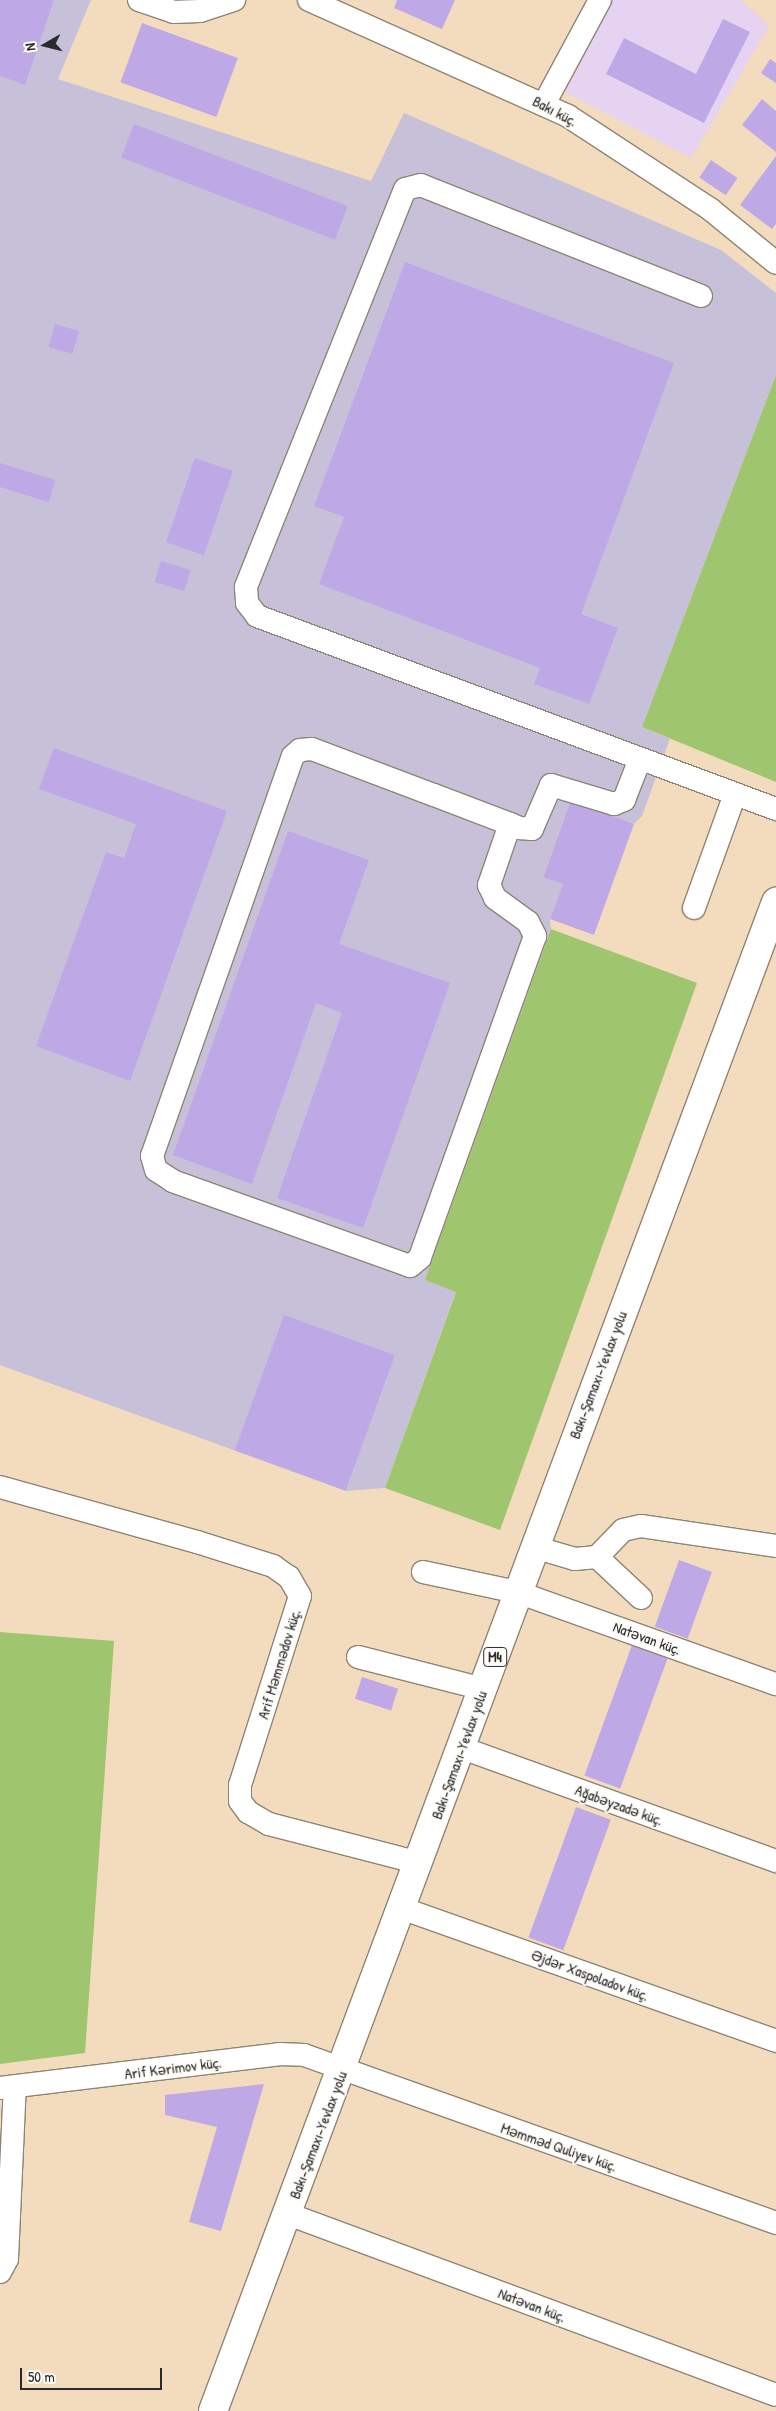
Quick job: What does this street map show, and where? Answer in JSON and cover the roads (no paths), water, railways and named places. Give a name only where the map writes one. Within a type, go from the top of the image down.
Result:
[{"type":"highway","name":"Bakı-Şamaxı-Yevlax yolu","points":[[213,2411],[404,1909],[517,1592],[776,902]]},
{"type":"street","points":[[139,0],[173,12],[200,11],[234,0]]},
{"type":"street","name":"Bakı küç.","points":[[309,0],[544,104],[710,209],[776,263]]},
{"type":"street","points":[[544,104],[600,0]]},
{"type":"street","points":[[701,296],[421,186],[406,189],[246,587],[247,603],[257,616],[776,809]]},
{"type":"street","points":[[510,824],[489,885],[495,898],[528,922],[535,936],[420,1258],[410,1266],[173,1181],[156,1170],[152,1156],[293,756],[312,749],[510,824],[532,829],[550,785],[561,785],[614,804],[624,800],[640,759]]},
{"type":"street","points":[[694,908],[735,794]]},
{"type":"street","name":"Arif Məmmədov küç.","points":[[0,1487],[197,1542],[272,1566],[289,1577],[300,1596],[240,1785],[240,1801],[248,1812],[268,1824],[420,1863]]},
{"type":"street","points":[[534,1547],[576,1559],[596,1557],[623,1530],[641,1526],[776,1546]]},
{"type":"street","points":[[596,1557],[641,1598]]},
{"type":"street","name":"Natəvan küç.","points":[[423,1572],[517,1592],[776,1684]]},
{"type":"street","points":[[358,1657],[484,1689]]},
{"type":"street","name":"Ağabəyzadə küç.","points":[[462,1748],[776,1861]]},
{"type":"street","name":"Əjdər Xaspoladov küç.","points":[[404,1909],[776,2041]]},
{"type":"street","name":"Arif Kərimov küç.","points":[[7,2087],[292,2053],[343,2070]]},
{"type":"street","name":"Məmməd Quliyev küç.","points":[[343,2070],[776,2223]]},
{"type":"street","points":[[0,2272],[7,2259],[7,2087]]},
{"type":"street","name":"Natəvan küç.","points":[[288,2214],[776,2395]]}]
